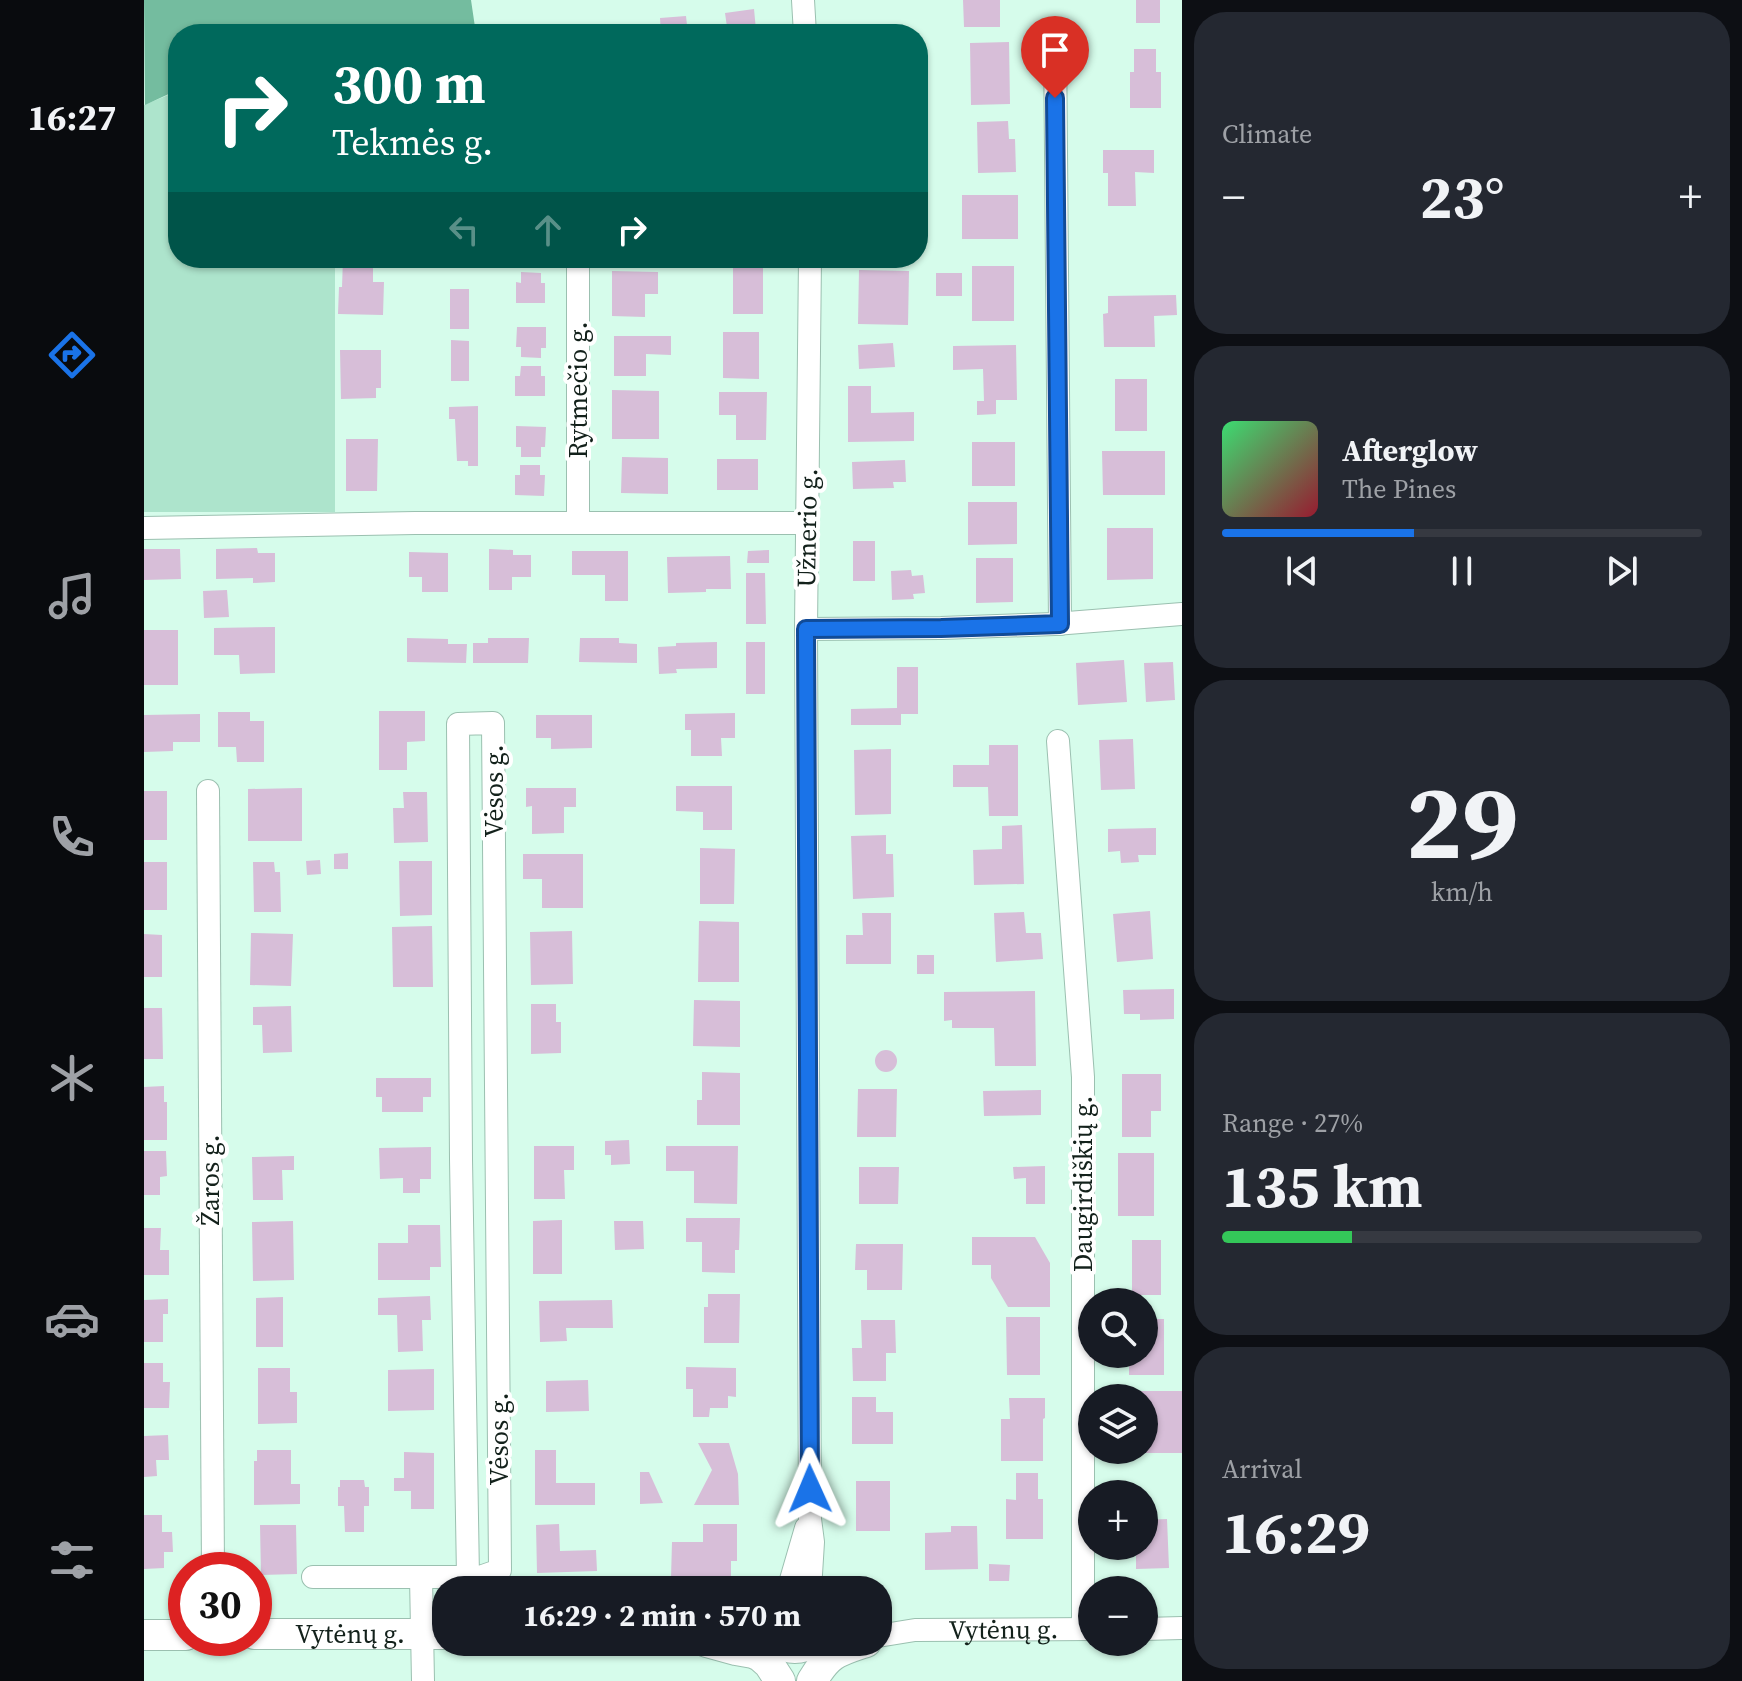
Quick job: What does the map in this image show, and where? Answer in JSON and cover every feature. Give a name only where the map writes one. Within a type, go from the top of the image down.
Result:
[{"type":"main road","name":"Vytėnų g.","points":[[272,1634],[432,1634]]},
{"type":"main road","points":[[144,1635],[168,1635]]},
{"type":"main road","points":[[760,1656],[780,1681]]},
{"type":"main road","points":[[796,1656],[797,1681]]},
{"type":"main road","points":[[812,1681],[830,1656]]},
{"type":"street","points":[[803,0],[804,24]]},
{"type":"street","points":[[1055,36],[1060,624]]},
{"type":"street","name":"Rytmečio g.","points":[[578,268],[578,522]]},
{"type":"street","name":"Užnerio g.","points":[[810,268],[806,629],[811,1576]]},
{"type":"street","points":[[144,528],[578,522],[807,523]]},
{"type":"street","points":[[806,629],[1060,624],[1182,614]]},
{"type":"street","name":"Vėsos g.","points":[[493,723],[500,1570],[480,1577],[468,1577],[458,724],[493,723]]},
{"type":"street","name":"Daugirdiškių g.","points":[[1058,741],[1083,1077],[1088,1576]]},
{"type":"street","name":"Žaros g.","points":[[208,791],[213,1552]]},
{"type":"street","name":"Užnerio g.","points":[[792,1576],[810,1519]]},
{"type":"street","points":[[313,1577],[432,1577]]},
{"type":"street","points":[[421,1577],[432,1629]]},
{"type":"street","points":[[1158,1629],[1182,1628]]},
{"type":"street","name":"Vytėnų g.","points":[[892,1634],[1078,1629]]},
{"type":"street","points":[[423,1681],[432,1639]]},
{"type":"green space","points":[[144,0],[471,0],[475,24],[168,24],[168,94],[145,105]]},
{"type":"green space","points":[[168,95],[168,268],[335,268],[335,512],[144,512],[144,105]]},
{"type":"building","points":[[963,0],[1000,0],[1000,27],[964,27]]},
{"type":"building","points":[[1136,0],[1160,0],[1160,23],[1136,23]]},
{"type":"building","points":[[754,9],[755,24],[727,24],[725,13]]},
{"type":"building","points":[[686,16],[687,24],[660,24],[660,18]]},
{"type":"building","points":[[1009,42],[1010,104],[971,105],[970,43]]},
{"type":"building","points":[[1134,49],[1156,49],[1156,72],[1161,72],[1161,108],[1130,108],[1130,72],[1134,72]]},
{"type":"building","points":[[1008,121],[1009,139],[1015,139],[1016,172],[978,173],[977,122]]},
{"type":"building","points":[[1103,150],[1154,150],[1154,173],[1135,172],[1136,206],[1108,206],[1108,173],[1103,173]]},
{"type":"building","points":[[962,195],[1018,195],[1018,239],[962,239]]},
{"type":"building","points":[[972,266],[1014,266],[1014,321],[972,321]]},
{"type":"building","points":[[343,268],[373,268],[373,282],[384,282],[383,315],[338,314],[339,287],[342,287]]},
{"type":"building","points":[[733,268],[763,268],[763,314],[733,314]]},
{"type":"building","points":[[859,270],[909,271],[908,325],[858,324]]},
{"type":"building","points":[[612,271],[658,272],[658,294],[645,294],[645,317],[612,316]]},
{"type":"building","points":[[521,272],[541,273],[541,283],[545,283],[545,303],[516,303],[516,282],[521,283]]},
{"type":"building","points":[[936,273],[962,273],[962,296],[936,296]]},
{"type":"building","points":[[450,289],[469,289],[469,329],[450,329]]},
{"type":"building","points":[[1176,295],[1177,315],[1154,316],[1155,347],[1104,347],[1103,314],[1108,313],[1108,296]]},
{"type":"building","points":[[517,327],[546,327],[546,348],[541,348],[541,358],[521,357],[521,347],[516,347]]},
{"type":"building","points":[[723,332],[759,332],[759,379],[723,378]]},
{"type":"building","points":[[614,336],[671,336],[671,355],[646,354],[646,376],[614,376]]},
{"type":"building","points":[[451,340],[469,341],[469,381],[451,381]]},
{"type":"building","points":[[893,343],[895,367],[859,369],[858,345]]},
{"type":"building","points":[[1016,345],[1017,400],[996,400],[996,414],[977,415],[977,401],[984,401],[983,369],[953,370],[953,346]]},
{"type":"building","points":[[340,350],[381,350],[381,388],[376,388],[376,398],[341,399]]},
{"type":"building","points":[[521,366],[541,366],[541,376],[545,376],[545,396],[515,396],[515,376],[520,376]]},
{"type":"building","points":[[1115,379],[1147,379],[1147,431],[1115,431]]},
{"type":"building","points":[[848,386],[871,386],[871,413],[914,412],[914,441],[848,442]]},
{"type":"building","points":[[612,390],[659,391],[659,439],[612,439]]},
{"type":"building","points":[[719,392],[767,392],[766,440],[736,440],[736,415],[719,415]]},
{"type":"building","points":[[478,406],[478,466],[468,466],[468,461],[457,461],[455,419],[449,419],[449,407]]},
{"type":"building","points":[[516,426],[546,427],[541,457],[521,457],[521,447],[516,447]]},
{"type":"building","points":[[346,439],[378,439],[377,491],[346,491]]},
{"type":"building","points":[[972,442],[1015,442],[1015,486],[972,486]]},
{"type":"building","points":[[1102,451],[1165,451],[1165,495],[1103,495]]},
{"type":"building","points":[[622,457],[668,458],[668,494],[621,493]]},
{"type":"building","points":[[717,459],[758,459],[758,490],[717,490]]},
{"type":"building","points":[[905,460],[906,482],[893,482],[894,488],[853,489],[852,462]]},
{"type":"building","points":[[520,465],[540,465],[540,475],[545,475],[544,496],[515,495],[515,475],[520,475]]},
{"type":"building","points":[[968,502],[1017,502],[1017,544],[968,545]]},
{"type":"building","points":[[1107,528],[1153,528],[1153,579],[1107,580]]},
{"type":"building","points":[[853,541],[875,541],[875,581],[853,581]]},
{"type":"building","points":[[257,548],[258,553],[275,553],[275,582],[253,583],[253,578],[216,579],[216,549]]},
{"type":"building","points":[[144,549],[180,549],[181,579],[144,580]]},
{"type":"building","points":[[489,549],[513,550],[513,555],[531,555],[531,577],[512,577],[512,590],[489,590]]},
{"type":"building","points":[[769,550],[769,563],[747,563],[748,551]]},
{"type":"building","points":[[572,551],[628,551],[628,601],[605,601],[605,575],[572,575]]},
{"type":"building","points":[[409,552],[448,553],[448,592],[422,592],[422,577],[409,577]]},
{"type":"building","points":[[730,556],[731,589],[668,593],[667,557]]},
{"type":"building","points":[[976,558],[1013,558],[1013,602],[976,603]]},
{"type":"building","points":[[911,570],[912,576],[923,575],[925,593],[913,594],[914,599],[892,600],[891,571]]},
{"type":"building","points":[[746,573],[765,573],[766,624],[746,624]]},
{"type":"building","points":[[227,590],[229,617],[204,618],[203,591]]},
{"type":"building","points":[[275,627],[275,673],[240,674],[239,655],[214,655],[214,628]]},
{"type":"building","points":[[144,630],[178,630],[178,685],[144,685]]},
{"type":"building","points":[[407,638],[448,639],[448,644],[467,644],[466,663],[407,662]]},
{"type":"building","points":[[488,638],[529,638],[528,663],[473,663],[473,643],[488,643]]},
{"type":"building","points":[[580,638],[619,638],[619,643],[637,644],[637,663],[579,662]]},
{"type":"building","points":[[717,642],[717,668],[676,669],[677,673],[659,674],[658,647],[676,646],[676,643]]},
{"type":"building","points":[[746,642],[765,642],[765,694],[746,694]]},
{"type":"building","points":[[1124,660],[1127,702],[1078,705],[1076,663]]},
{"type":"building","points":[[1173,662],[1175,700],[1146,702],[1144,663]]},
{"type":"building","points":[[897,667],[918,667],[918,714],[901,714],[901,725],[851,725],[851,709],[897,708]]},
{"type":"building","points":[[379,711],[425,711],[425,741],[407,742],[407,770],[379,770]]},
{"type":"building","points":[[218,712],[250,712],[250,721],[264,721],[264,762],[237,762],[236,747],[218,747]]},
{"type":"building","points":[[735,713],[735,738],[721,738],[722,756],[691,756],[691,730],[685,730],[685,714]]},
{"type":"building","points":[[200,714],[200,742],[173,742],[173,751],[144,752],[144,715]]},
{"type":"building","points":[[536,715],[592,715],[592,748],[551,749],[551,738],[536,738]]},
{"type":"building","points":[[1133,739],[1135,789],[1101,790],[1099,740]]},
{"type":"building","points":[[989,745],[1018,745],[1018,816],[989,816],[988,787],[953,787],[953,765],[989,765]]},
{"type":"building","points":[[891,749],[891,814],[855,815],[854,750]]},
{"type":"building","points":[[676,786],[732,786],[732,830],[703,830],[703,812],[676,811]]},
{"type":"building","points":[[302,788],[302,841],[248,841],[248,789]]},
{"type":"building","points":[[526,788],[576,788],[576,807],[564,807],[564,833],[532,834],[532,806],[526,807]]},
{"type":"building","points":[[144,791],[167,791],[167,840],[144,840]]},
{"type":"building","points":[[403,792],[427,792],[428,842],[394,843],[393,808],[404,808]]},
{"type":"building","points":[[1022,825],[1024,884],[974,885],[973,850],[1002,849],[1002,826]]},
{"type":"building","points":[[1156,828],[1156,855],[1138,855],[1139,862],[1121,863],[1120,851],[1108,852],[1108,829]]},
{"type":"building","points":[[886,835],[886,854],[893,854],[894,897],[853,899],[851,836]]},
{"type":"building","points":[[700,848],[735,849],[734,904],[700,904]]},
{"type":"building","points":[[348,853],[348,869],[334,869],[334,854]]},
{"type":"building","points":[[523,854],[583,854],[583,908],[542,908],[542,879],[523,879]]},
{"type":"building","points":[[320,860],[321,874],[307,875],[306,861]]},
{"type":"building","points":[[399,861],[432,861],[432,915],[400,916]]},
{"type":"building","points":[[144,862],[167,862],[167,910],[144,910]]},
{"type":"building","points":[[253,862],[274,862],[275,872],[280,872],[281,912],[254,912]]},
{"type":"building","points":[[1150,911],[1153,959],[1117,962],[1113,914]]},
{"type":"building","points":[[1024,912],[1026,933],[1041,933],[1043,959],[996,962],[994,913]]},
{"type":"building","points":[[862,913],[891,913],[891,964],[846,964],[846,935],[863,935]]},
{"type":"building","points":[[699,921],[739,922],[739,982],[698,982]]},
{"type":"building","points":[[432,926],[433,987],[393,987],[392,927]]},
{"type":"building","points":[[572,931],[573,984],[531,985],[530,932]]},
{"type":"building","points":[[251,933],[293,934],[291,986],[250,985]]},
{"type":"building","points":[[144,934],[162,935],[162,977],[144,977]]},
{"type":"building","points":[[917,955],[934,955],[934,974],[917,974]]},
{"type":"building","points":[[1174,989],[1174,1019],[1140,1020],[1140,1014],[1124,1014],[1123,990]]},
{"type":"building","points":[[1035,991],[1036,1066],[995,1066],[994,1028],[952,1028],[952,1020],[944,1021],[944,992]]},
{"type":"building","points":[[694,1000],[740,1001],[740,1047],[693,1046]]},
{"type":"building","points":[[531,1004],[556,1004],[556,1022],[561,1022],[561,1053],[531,1054]]},
{"type":"building","points":[[291,1006],[292,1052],[263,1053],[262,1025],[253,1025],[253,1007]]},
{"type":"building","points":[[144,1008],[162,1008],[163,1059],[144,1059]]},
{"type":"building","points":[[886,1050],[897,1061],[886,1072],[875,1061]]},
{"type":"building","points":[[702,1072],[740,1073],[740,1125],[697,1125],[697,1100],[702,1100]]},
{"type":"building","points":[[1122,1074],[1161,1074],[1161,1111],[1151,1111],[1151,1137],[1122,1137]]},
{"type":"building","points":[[376,1078],[431,1078],[431,1097],[423,1097],[423,1112],[382,1112],[382,1097],[376,1097]]},
{"type":"building","points":[[164,1086],[167,1140],[144,1140],[144,1087]]},
{"type":"building","points":[[858,1089],[897,1089],[896,1137],[857,1137]]},
{"type":"building","points":[[1041,1090],[1041,1115],[984,1116],[983,1091]]},
{"type":"building","points":[[629,1140],[630,1164],[611,1165],[611,1155],[605,1155],[605,1141]]},
{"type":"building","points":[[534,1146],[574,1146],[574,1170],[564,1170],[565,1199],[534,1199]]},
{"type":"building","points":[[666,1146],[738,1146],[737,1204],[694,1203],[694,1171],[666,1171]]},
{"type":"building","points":[[431,1147],[431,1179],[420,1179],[420,1193],[403,1193],[403,1178],[380,1179],[379,1148]]},
{"type":"building","points":[[144,1151],[166,1151],[167,1176],[160,1177],[160,1195],[144,1195]]},
{"type":"building","points":[[1118,1153],[1154,1153],[1154,1216],[1118,1216]]},
{"type":"building","points":[[294,1156],[294,1170],[282,1170],[283,1200],[253,1200],[252,1157]]},
{"type":"building","points":[[1045,1166],[1045,1204],[1026,1204],[1026,1178],[1014,1179],[1013,1167]]},
{"type":"building","points":[[859,1167],[899,1167],[898,1204],[859,1204]]},
{"type":"building","points":[[686,1218],[740,1218],[735,1273],[702,1272],[702,1242],[686,1242]]},
{"type":"building","points":[[562,1220],[562,1274],[533,1274],[533,1221]]},
{"type":"building","points":[[293,1221],[294,1280],[253,1281],[252,1222]]},
{"type":"building","points":[[614,1221],[643,1221],[644,1249],[615,1250]]},
{"type":"building","points":[[408,1225],[440,1225],[441,1267],[430,1267],[430,1280],[378,1280],[378,1243],[408,1243]]},
{"type":"building","points":[[144,1228],[161,1228],[160,1250],[169,1250],[169,1275],[144,1275]]},
{"type":"building","points":[[972,1237],[1035,1237],[1050,1263],[1050,1307],[1008,1307],[991,1278],[991,1265],[972,1265]]},
{"type":"building","points":[[1132,1240],[1161,1240],[1161,1295],[1158,1295],[1158,1288],[1132,1288]]},
{"type":"building","points":[[856,1244],[903,1244],[902,1290],[867,1290],[867,1270],[855,1270]]},
{"type":"building","points":[[708,1294],[740,1294],[739,1343],[704,1343],[704,1307],[708,1307]]},
{"type":"building","points":[[430,1296],[431,1320],[422,1320],[423,1351],[398,1352],[397,1315],[378,1315],[378,1298]]},
{"type":"building","points":[[283,1297],[283,1347],[256,1347],[256,1298]]},
{"type":"building","points":[[168,1299],[168,1314],[163,1314],[163,1342],[144,1342],[144,1300]]},
{"type":"building","points":[[612,1300],[613,1328],[566,1328],[567,1341],[540,1342],[539,1301]]},
{"type":"building","points":[[1006,1317],[1040,1317],[1040,1375],[1007,1375]]},
{"type":"building","points":[[1158,1319],[1164,1319],[1164,1375],[1129,1375],[1129,1368],[1158,1368]]},
{"type":"building","points":[[861,1320],[895,1320],[896,1353],[886,1353],[886,1381],[853,1381],[852,1348],[862,1348]]},
{"type":"building","points":[[144,1363],[163,1363],[163,1382],[170,1382],[169,1408],[144,1408]]},
{"type":"building","points":[[686,1367],[736,1368],[736,1397],[728,1396],[728,1408],[710,1408],[709,1417],[693,1417],[693,1389],[686,1389]]},
{"type":"building","points":[[258,1368],[290,1368],[290,1392],[297,1392],[297,1423],[258,1424]]},
{"type":"building","points":[[434,1369],[434,1410],[388,1411],[388,1370]]},
{"type":"building","points":[[588,1380],[589,1411],[546,1412],[546,1381]]},
{"type":"building","points":[[1158,1391],[1182,1391],[1182,1453],[1158,1453]]},
{"type":"building","points":[[852,1397],[876,1397],[876,1412],[893,1412],[893,1444],[852,1444]]},
{"type":"building","points":[[1009,1398],[1045,1398],[1043,1461],[1001,1461],[1001,1419],[1010,1419]]},
{"type":"building","points":[[168,1435],[169,1460],[156,1460],[157,1476],[144,1477],[144,1436]]},
{"type":"building","points":[[698,1443],[729,1443],[738,1474],[739,1505],[694,1505],[712,1470]]},
{"type":"building","points":[[257,1450],[291,1450],[291,1484],[300,1484],[300,1504],[254,1505]]},
{"type":"building","points":[[535,1450],[556,1450],[556,1483],[595,1483],[595,1505],[535,1505]]},
{"type":"building","points":[[404,1452],[434,1453],[434,1509],[411,1509],[411,1491],[394,1491],[394,1478],[404,1478]]},
{"type":"building","points":[[640,1472],[649,1472],[663,1503],[640,1504]]},
{"type":"building","points":[[1016,1473],[1038,1473],[1038,1499],[1043,1499],[1043,1539],[1006,1539],[1006,1499],[1016,1500]]},
{"type":"building","points":[[340,1480],[364,1480],[365,1487],[369,1487],[369,1506],[364,1506],[364,1532],[345,1532],[344,1506],[338,1506]]},
{"type":"building","points":[[856,1481],[890,1481],[890,1531],[856,1531]]},
{"type":"building","points":[[144,1515],[162,1515],[162,1532],[172,1532],[173,1552],[164,1552],[164,1568],[144,1569]]},
{"type":"building","points":[[1158,1519],[1167,1519],[1169,1568],[1136,1569],[1136,1560],[1158,1560]]},
{"type":"building","points":[[559,1524],[560,1551],[596,1550],[597,1571],[537,1573],[536,1525]]},
{"type":"building","points":[[703,1524],[737,1524],[737,1561],[731,1561],[731,1576],[671,1576],[672,1542],[703,1542]]},
{"type":"building","points":[[260,1525],[296,1525],[297,1574],[272,1575],[272,1552],[261,1552]]},
{"type":"building","points":[[951,1526],[977,1526],[978,1569],[925,1570],[925,1533],[951,1532]]},
{"type":"building","points":[[989,1564],[1010,1565],[1009,1581],[989,1581]]},
{"type":"route","points":[[810,1489],[806,629],[1060,624],[1055,98]]}]
